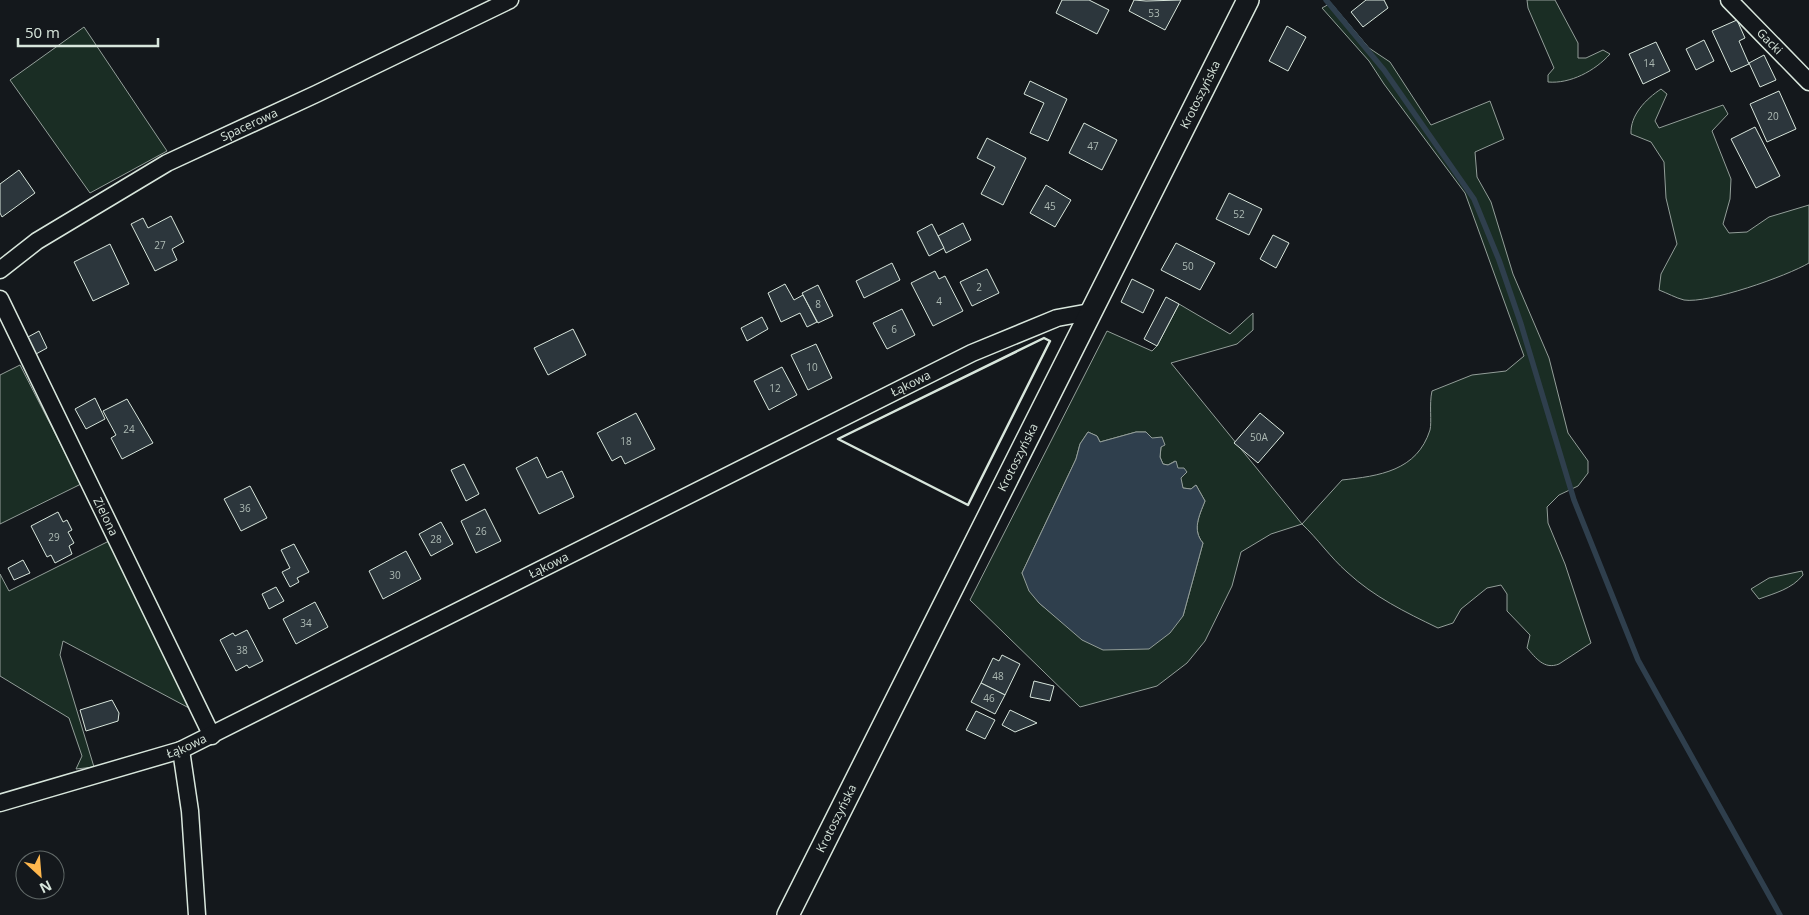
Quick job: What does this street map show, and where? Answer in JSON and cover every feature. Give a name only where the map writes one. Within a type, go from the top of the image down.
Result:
[{"type":"street","name":"Spacerowa","points":[[0,270],[37,241],[167,162],[316,94],[510,0]]},
{"type":"street","name":"Krotoszyńska","points":[[788,915],[1248,0]]},
{"type":"street","name":"Gacki","points":[[1729,0],[1809,82]]},
{"type":"street","name":"Zielona","points":[[0,299],[212,736]]},
{"type":"street","name":"Łąkowa","points":[[0,803],[181,750],[972,353],[1057,318],[1090,312]]},
{"type":"street","points":[[181,750],[190,811],[198,915]]},
{"type":"green space","points":[[1527,0],[1555,0],[1578,43],[1578,58],[1586,58],[1603,50],[1610,54],[1597,66],[1582,75],[1565,81],[1548,82],[1548,75],[1554,68],[1528,8]]},
{"type":"green space","points":[[1331,3],[1369,48],[1390,62],[1431,125],[1490,101],[1504,139],[1475,152],[1477,177],[1491,202],[1513,274],[1549,358],[1568,433],[1588,461],[1588,473],[1578,486],[1559,495],[1547,507],[1548,523],[1565,564],[1591,643],[1559,664],[1549,665],[1541,662],[1527,648],[1530,635],[1507,611],[1507,594],[1501,585],[1487,588],[1461,609],[1453,623],[1438,628],[1402,610],[1357,581],[1302,524],[1342,480],[1370,476],[1395,469],[1416,455],[1424,444],[1430,430],[1432,391],[1472,375],[1506,371],[1524,356],[1465,193],[1369,61],[1322,8]]},
{"type":"green space","points":[[84,27],[167,151],[90,193],[10,80]]},
{"type":"green space","points":[[1661,89],[1667,94],[1655,121],[1659,128],[1723,105],[1728,114],[1712,131],[1731,179],[1730,199],[1723,224],[1729,233],[1747,232],[1769,217],[1809,205],[1809,263],[1747,288],[1711,298],[1684,300],[1659,290],[1661,274],[1677,244],[1666,198],[1664,162],[1651,142],[1631,134],[1631,127],[1640,108]]},
{"type":"green space","points":[[1179,304],[1230,334],[1253,313],[1253,330],[1237,344],[1171,363],[1302,524],[1271,534],[1241,552],[1232,586],[1205,641],[1187,663],[1157,686],[1080,707],[970,600],[1107,331],[1152,351],[1157,346]],"holes":[[[1088,432],[1097,436],[1100,442],[1136,432],[1146,432],[1161,447],[1160,457],[1163,464],[1168,465],[1175,461],[1183,488],[1191,489],[1196,485],[1205,501],[1197,528],[1203,543],[1183,616],[1061,621],[1039,603],[1022,573],[1076,459],[1080,444]]]},
{"type":"green space","points":[[20,365],[81,484],[0,524],[0,375]]},
{"type":"green space","points":[[109,541],[189,708],[63,641],[60,655],[94,767],[76,769],[82,756],[69,718],[0,676],[0,574],[9,591]]},
{"type":"green space","points":[[1802,571],[1803,575],[1794,584],[1759,599],[1751,589],[1769,578]]},
{"type":"water","points":[[1088,432],[1097,436],[1100,442],[1136,432],[1146,432],[1152,438],[1162,437],[1165,445],[1161,447],[1160,457],[1163,464],[1168,465],[1176,461],[1178,468],[1184,468],[1187,472],[1181,478],[1183,488],[1191,489],[1196,485],[1205,501],[1197,528],[1203,543],[1183,616],[1170,633],[1149,649],[1103,650],[1082,640],[1039,603],[1029,591],[1022,573],[1076,459],[1080,444]]},
{"type":"building","points":[[1062,0],[1089,0],[1109,10],[1097,34],[1056,13]]},
{"type":"building","points":[[1134,0],[1181,0],[1165,30],[1129,11]]},
{"type":"building","points":[[1366,0],[1384,0],[1388,8],[1363,27],[1351,12]]},
{"type":"building","points":[[1737,20],[1745,38],[1739,41],[1749,64],[1731,72],[1712,31]]},
{"type":"building","points":[[1287,26],[1306,37],[1288,71],[1269,61]]},
{"type":"building","points":[[1704,40],[1714,61],[1696,70],[1686,49]]},
{"type":"building","points":[[1656,42],[1670,71],[1643,84],[1629,54]]},
{"type":"building","points":[[1764,55],[1776,80],[1760,87],[1749,63]]},
{"type":"building","points":[[1030,81],[1067,99],[1048,141],[1030,133],[1044,103],[1024,94]]},
{"type":"building","points":[[1779,91],[1796,129],[1767,142],[1750,104]]},
{"type":"building","points":[[1084,123],[1117,140],[1102,170],[1069,153]]},
{"type":"building","points":[[1755,127],[1780,176],[1756,188],[1731,139]]},
{"type":"building","points":[[987,138],[1026,158],[1003,205],[981,194],[995,167],[977,158]]},
{"type":"building","points":[[19,170],[35,193],[2,217],[0,213],[0,184]]},
{"type":"building","points":[[1046,185],[1071,200],[1055,227],[1030,213]]},
{"type":"building","points":[[1229,193],[1262,209],[1249,235],[1216,219]]},
{"type":"building","points":[[171,216],[184,242],[172,249],[177,260],[155,271],[131,224],[143,218],[148,228]]},
{"type":"building","points":[[963,223],[971,240],[946,253],[938,236]]},
{"type":"building","points":[[932,224],[944,248],[929,256],[917,232]]},
{"type":"building","points":[[1273,235],[1289,243],[1276,268],[1260,259]]},
{"type":"building","points":[[1176,243],[1215,263],[1200,290],[1161,270]]},
{"type":"building","points":[[110,244],[129,284],[93,301],[74,262]]},
{"type":"building","points":[[892,263],[900,280],[864,298],[856,281]]},
{"type":"building","points":[[987,269],[999,293],[972,306],[960,282]]},
{"type":"building","points":[[935,271],[939,279],[945,276],[963,311],[933,326],[911,283]]},
{"type":"building","points":[[1132,279],[1154,290],[1143,313],[1121,302]]},
{"type":"building","points":[[785,284],[794,300],[803,295],[817,322],[807,327],[800,313],[781,322],[768,293]]},
{"type":"building","points":[[818,285],[833,316],[818,323],[802,293]]},
{"type":"building","points":[[1166,297],[1179,304],[1157,346],[1144,339]]},
{"type":"building","points":[[902,309],[915,335],[887,349],[873,323]]},
{"type":"building","points":[[762,317],[768,329],[747,341],[741,328]]},
{"type":"building","points":[[573,329],[586,355],[548,375],[534,348]]},
{"type":"building","points":[[39,331],[47,348],[36,354],[28,337]]},
{"type":"building","points":[[816,344],[832,378],[808,390],[791,355]]},
{"type":"building","points":[[782,367],[797,395],[769,410],[754,381]]},
{"type":"building","points":[[95,398],[105,419],[86,429],[75,409]]},
{"type":"building","points":[[127,399],[153,443],[122,459],[111,438],[116,435],[103,411]]},
{"type":"building","points":[[636,413],[655,449],[625,464],[621,456],[612,461],[597,433]]},
{"type":"building","points":[[1260,413],[1284,433],[1258,463],[1234,443]]},
{"type":"building","points":[[537,457],[547,478],[562,471],[574,497],[539,514],[516,468]]},
{"type":"building","points":[[464,464],[479,494],[466,501],[451,470]]},
{"type":"building","points":[[250,486],[267,518],[241,531],[224,499]]},
{"type":"building","points":[[485,509],[501,541],[476,553],[461,521]]},
{"type":"building","points":[[58,512],[63,522],[67,520],[72,530],[68,532],[74,543],[69,546],[72,554],[55,563],[51,555],[47,557],[31,526]]},
{"type":"building","points":[[441,522],[453,544],[431,556],[419,534]]},
{"type":"building","points":[[294,544],[309,572],[297,578],[299,582],[290,587],[282,572],[290,568],[281,550]]},
{"type":"building","points":[[406,551],[421,579],[383,599],[369,571]]},
{"type":"building","points":[[23,560],[30,573],[14,580],[8,568]]},
{"type":"building","points":[[276,587],[284,601],[269,609],[262,594]]},
{"type":"building","points":[[315,602],[328,627],[296,644],[283,619]]},
{"type":"building","points":[[247,630],[263,661],[249,668],[247,665],[236,671],[220,640],[233,633],[235,636]]},
{"type":"building","points":[[1002,655],[1020,664],[1005,695],[981,683],[993,658],[999,661]]},
{"type":"building","points":[[1034,681],[1054,686],[1050,701],[1030,697]]},
{"type":"building","points":[[981,683],[1005,695],[995,714],[971,702]]},
{"type":"building","points":[[112,700],[119,713],[118,721],[86,731],[80,710]]},
{"type":"building","points":[[1010,710],[1037,723],[1015,732],[1002,725]]},
{"type":"building","points":[[976,711],[995,720],[985,739],[966,730]]},
{"type":"waterway","points":[[1326,0],[1384,70],[1474,199],[1499,260],[1521,324],[1574,500],[1638,660],[1780,915]]},
{"type":"wall","points":[[1044,338],[1050,341],[968,505],[838,439],[1044,338]]}]
